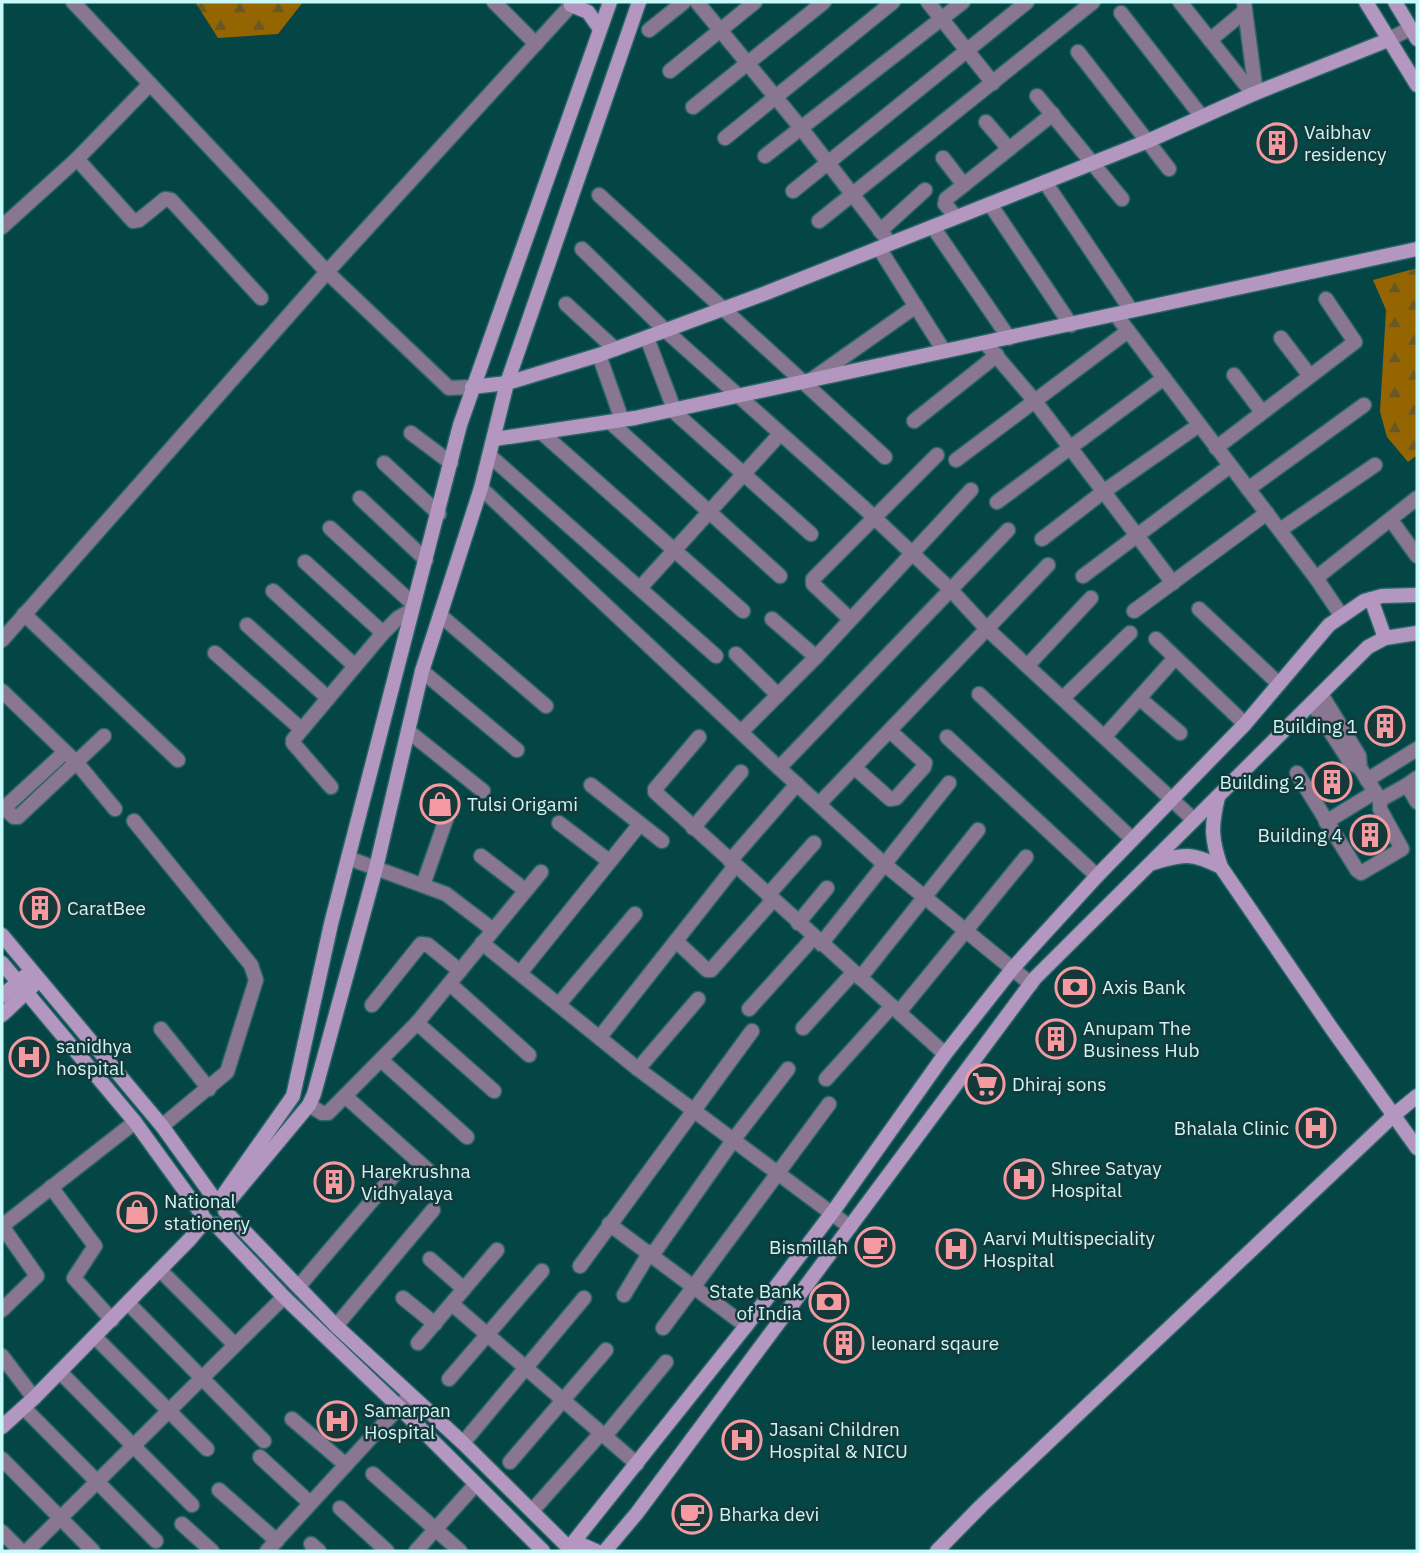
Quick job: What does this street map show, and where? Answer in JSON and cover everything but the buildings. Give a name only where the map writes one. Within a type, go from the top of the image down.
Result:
[{"type":"street","points":[[74,2],[327,272],[449,388],[507,383],[647,338],[1148,141],[1254,93],[1388,40],[1414,33],[1395,2]]},
{"type":"street","points":[[494,2],[536,44]]},
{"type":"street","points":[[2,1427],[60,1373],[208,1220],[224,1218],[221,1205],[293,1096],[348,858],[472,387],[610,2]]},
{"type":"street","points":[[208,1220],[206,1205],[221,1205],[309,1105],[376,868],[422,671],[481,488],[507,383],[639,2]]},
{"type":"street","points":[[649,30],[684,2]]},
{"type":"street","points":[[697,2],[801,128],[880,231],[884,246],[944,351]]},
{"type":"street","points":[[670,71],[755,2]]},
{"type":"street","points":[[693,107],[824,2]]},
{"type":"street","points":[[725,138],[893,2]]},
{"type":"street","points":[[928,2],[993,83]]},
{"type":"street","points":[[765,156],[963,2]]},
{"type":"street","points":[[793,191],[1027,2]]},
{"type":"street","points":[[819,221],[1093,2]]},
{"type":"street","points":[[1180,2],[1254,93]]},
{"type":"street","points":[[1366,2],[1417,85]]},
{"type":"street","points":[[2,640],[327,272],[573,3],[589,12],[600,29]]},
{"type":"street","points":[[1210,40],[1245,6]]},
{"type":"street","points":[[1245,6],[1254,93]]},
{"type":"street","points":[[1121,13],[1202,117]]},
{"type":"street","points":[[1078,52],[1169,169]]},
{"type":"street","points":[[2,226],[77,159],[150,84]]},
{"type":"street","points":[[1037,96],[1122,199]]},
{"type":"street","points":[[956,217],[944,202],[1053,114]]},
{"type":"street","points":[[986,122],[1009,149]]},
{"type":"street","points":[[943,158],[964,185]]},
{"type":"street","points":[[77,159],[133,221],[139,220],[165,199],[171,200],[261,298]]},
{"type":"street","points":[[1045,182],[1131,310]]},
{"type":"street","points":[[880,231],[925,190]]},
{"type":"street","points":[[599,195],[722,310],[807,381],[885,457]]},
{"type":"street","points":[[990,204],[1071,325]]},
{"type":"street","points":[[933,227],[1009,338]]},
{"type":"street","points":[[582,249],[666,331],[873,517],[950,589],[986,628],[1194,820]]},
{"type":"street","points":[[495,439],[616,421],[986,344],[1417,249]]},
{"type":"street","points":[[1216,447],[1355,342],[1326,299]]},
{"type":"street","points":[[566,304],[615,349]]},
{"type":"street","points":[[807,381],[916,306]]},
{"type":"street","points":[[1116,315],[1280,530],[1341,615]]},
{"type":"street","points":[[956,460],[1128,331]]},
{"type":"street","points":[[647,338],[673,409],[811,534]]},
{"type":"street","points":[[1281,338],[1310,376]]},
{"type":"street","points":[[986,344],[1034,400],[1173,583]]},
{"type":"street","points":[[599,355],[616,421],[780,576]]},
{"type":"street","points":[[914,421],[997,355]]},
{"type":"street","points":[[1234,375],[1262,412]]},
{"type":"street","points":[[998,502],[1069,446],[1164,378]]},
{"type":"street","points":[[1248,489],[1364,405]]},
{"type":"street","points":[[1042,539],[1103,492],[1199,425]]},
{"type":"street","points":[[411,433],[451,463]]},
{"type":"street","points":[[542,433],[743,611]]},
{"type":"street","points":[[640,588],[780,434]]},
{"type":"street","points":[[850,619],[813,581],[873,517],[937,455]]},
{"type":"street","points":[[490,456],[716,656]]},
{"type":"street","points":[[384,463],[439,513]]},
{"type":"street","points":[[1280,530],[1375,465]]},
{"type":"street","points":[[1083,576],[1230,466]]},
{"type":"street","points":[[481,488],[884,864],[1031,984]]},
{"type":"street","points":[[742,732],[971,491]]},
{"type":"street","points":[[360,498],[426,560]]},
{"type":"street","points":[[1316,578],[1417,498]]},
{"type":"street","points":[[1133,611],[1267,513]]},
{"type":"street","points":[[1391,520],[1417,556]]},
{"type":"street","points":[[330,528],[412,607]]},
{"type":"street","points":[[779,768],[1009,530]]},
{"type":"street","points":[[305,562],[383,633]]},
{"type":"street","points":[[819,804],[1048,565]]},
{"type":"street","points":[[273,591],[355,666]]},
{"type":"street","points":[[566,1547],[637,1464],[746,1326],[832,1213],[945,1054],[1013,968],[1132,839],[1245,724],[1329,625],[1364,601],[1382,596],[1417,595]]},
{"type":"street","points":[[1028,665],[1091,598]]},
{"type":"street","points":[[1371,599],[1385,638]]},
{"type":"street","points":[[331,787],[292,742],[383,633],[412,607]]},
{"type":"street","points":[[1199,609],[1279,684]]},
{"type":"street","points":[[24,614],[178,760]]},
{"type":"street","points":[[440,615],[546,706]]},
{"type":"street","points":[[772,619],[816,657]]},
{"type":"street","points":[[247,625],[328,698]]},
{"type":"street","points":[[1063,698],[1130,633]]},
{"type":"street","points":[[605,1551],[643,1504],[1031,984],[1368,647],[1385,638],[1417,633]]},
{"type":"street","points":[[1156,639],[1245,724]]},
{"type":"street","points":[[215,653],[301,729]]},
{"type":"street","points":[[736,654],[778,695]]},
{"type":"street","points":[[1105,736],[1175,658]]},
{"type":"street","points":[[422,671],[517,750]]},
{"type":"street","points":[[2,691],[77,763],[115,808]]},
{"type":"street","points":[[979,694],[1132,839]]},
{"type":"street","points":[[1139,698],[1180,733]]},
{"type":"street","points":[[1297,774],[1361,873],[1400,851],[1402,847],[1380,809],[1360,756],[1317,698]]},
{"type":"street","points":[[408,731],[483,791]]},
{"type":"street","points":[[855,768],[890,799],[894,799],[925,767],[925,763],[890,731]]},
{"type":"street","points":[[65,752],[2,808],[18,817],[104,736]]},
{"type":"street","points":[[699,737],[655,791],[732,864],[945,1054]]},
{"type":"street","points":[[947,737],[1097,876]]},
{"type":"street","points":[[1326,822],[1417,749]]},
{"type":"street","points":[[694,828],[741,772]]},
{"type":"street","points":[[1370,785],[1412,781],[1417,802]]},
{"type":"street","points":[[749,1009],[817,941],[949,783]]},
{"type":"street","points":[[600,1037],[676,941],[732,864],[797,784]]},
{"type":"street","points":[[591,785],[662,841]]},
{"type":"street","points":[[1218,797],[1212,821],[1212,841],[1221,867],[1417,1148]]},
{"type":"street","points":[[423,885],[451,805]]},
{"type":"street","points":[[134,821],[256,974],[224,1076],[162,1126]]},
{"type":"street","points":[[559,822],[609,861]]},
{"type":"street","points":[[520,973],[640,824]]},
{"type":"street","points":[[803,1028],[856,976],[926,898],[978,830]]},
{"type":"street","points":[[676,941],[707,970],[711,970],[814,843]]},
{"type":"street","points":[[1149,864],[1179,854],[1199,856],[1221,867]]},
{"type":"street","points":[[481,856],[525,890]]},
{"type":"street","points":[[826,1079],[895,1009],[965,931],[1026,857]]},
{"type":"street","points":[[348,858],[451,897],[492,929]]},
{"type":"street","points":[[309,1105],[328,1113],[381,1060],[417,1023],[541,872]]},
{"type":"street","points":[[798,923],[827,888]]},
{"type":"street","points":[[559,1004],[635,915]]},
{"type":"street","points":[[2,935],[162,1126],[221,1205],[336,1326],[463,1443],[566,1547],[588,1546],[596,1551]]},
{"type":"street","points":[[482,943],[638,1069],[850,1227]]},
{"type":"street","points":[[372,1005],[421,944],[428,945],[460,971]]},
{"type":"street","points":[[2,963],[135,1122],[208,1220],[543,1551]]},
{"type":"street","points":[[2,1015],[22,987],[35,975]]},
{"type":"street","points":[[450,984],[529,1055]]},
{"type":"street","points":[[2,996],[22,987]]},
{"type":"street","points":[[638,1069],[698,999]]},
{"type":"street","points":[[417,1023],[494,1091]]},
{"type":"street","points":[[161,1028],[209,1089]]},
{"type":"street","points":[[580,1266],[752,1031]]},
{"type":"street","points":[[381,1060],[467,1137]]},
{"type":"street","points":[[624,1296],[734,1139],[788,1069]]},
{"type":"street","points":[[345,1096],[430,1172]]},
{"type":"street","points":[[937,1551],[981,1506],[1417,1096]]},
{"type":"street","points":[[663,1328],[829,1104]]},
{"type":"street","points":[[2,1310],[37,1276],[2,1226],[135,1122]]},
{"type":"street","points":[[299,1286],[393,1176]]},
{"type":"street","points":[[51,1187],[95,1247],[74,1278],[112,1320]]},
{"type":"street","points":[[336,1326],[433,1210]]},
{"type":"street","points":[[609,1224],[652,1253],[746,1326]]},
{"type":"street","points":[[418,1343],[497,1250]]},
{"type":"street","points":[[430,1259],[464,1289]]},
{"type":"street","points":[[160,1270],[235,1345]]},
{"type":"street","points":[[449,1379],[542,1271]]},
{"type":"street","points":[[27,1551],[284,1297]]},
{"type":"street","points":[[403,1298],[435,1324]]},
{"type":"street","points":[[463,1443],[584,1298]]},
{"type":"street","points":[[128,1303],[264,1441]]},
{"type":"street","points":[[452,1304],[637,1464]]},
{"type":"street","points":[[95,1337],[207,1449]]},
{"type":"street","points":[[510,1462],[606,1350]]},
{"type":"street","points":[[2,1356],[29,1403],[97,1481],[156,1541]]},
{"type":"street","points":[[532,1511],[666,1362]]},
{"type":"street","points":[[60,1373],[192,1505]]},
{"type":"street","points":[[219,1490],[272,1546],[410,1395]]},
{"type":"street","points":[[292,1419],[346,1465]]},
{"type":"street","points":[[260,1457],[310,1503]]},
{"type":"street","points":[[2,1459],[93,1551]]},
{"type":"street","points":[[373,1474],[460,1551]]},
{"type":"street","points":[[416,1551],[475,1486]]},
{"type":"street","points":[[340,1508],[387,1551]]},
{"type":"street","points":[[182,1524],[207,1550]]},
{"type":"street","points":[[2,1532],[21,1551]]},
{"type":"green space","points":[[195,2],[303,2],[278,34],[218,38]]},
{"type":"green space","points":[[1417,268],[1417,455],[1408,462],[1387,437],[1380,412],[1386,310],[1373,280]]},
{"type":"place","name":"Vaibhav residency","points":[[1277,143]]},
{"type":"place","name":"Building 1","points":[[1385,726]]},
{"type":"place","name":"Building 2","points":[[1332,782]]},
{"type":"place","name":"Tulsi Origami","points":[[440,804]]},
{"type":"place","name":"Building 4","points":[[1370,835]]},
{"type":"place","name":"CaratBee","points":[[40,908]]},
{"type":"place","name":"Axis Bank","points":[[1075,987]]},
{"type":"place","name":"Anupam The Business Hub","points":[[1056,1039]]},
{"type":"place","name":"sanidhya hospital","points":[[29,1057]]},
{"type":"place","name":"Dhiraj sons","points":[[985,1084]]},
{"type":"place","name":"Bhalala Clinic","points":[[1316,1128]]},
{"type":"place","name":"Shree Satyay Hospital","points":[[1024,1179]]},
{"type":"place","name":"Harekrushna Vidhyalaya","points":[[334,1182]]},
{"type":"place","name":"National stationery","points":[[137,1212]]},
{"type":"place","name":"Bismillah","points":[[875,1247]]},
{"type":"place","name":"Aarvi Multispeciality Hospital","points":[[956,1249]]},
{"type":"place","name":"State Bank of India","points":[[829,1302]]},
{"type":"place","name":"leonard sqaure","points":[[844,1343]]},
{"type":"place","name":"Samarpan Hospital","points":[[337,1421]]},
{"type":"place","name":"Jasani Children Hospital & NICU","points":[[742,1440]]},
{"type":"place","name":"Bharka devi","points":[[692,1514]]}]
